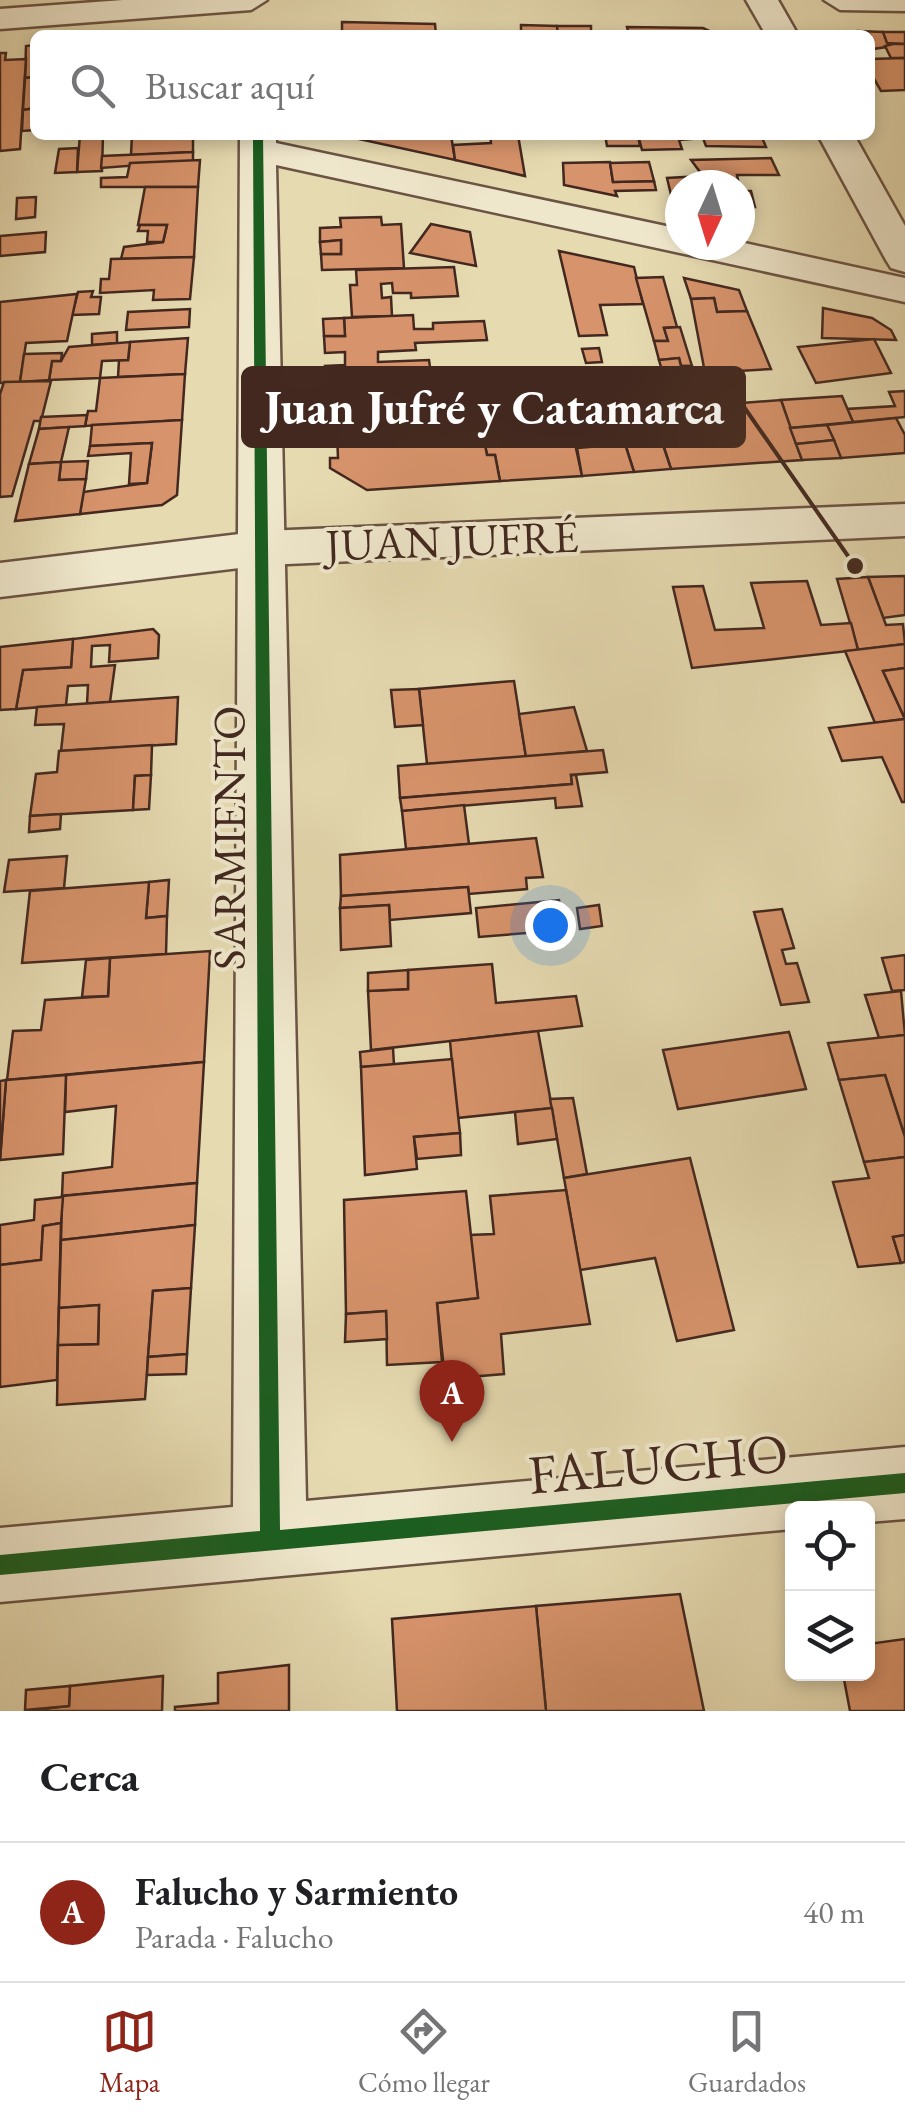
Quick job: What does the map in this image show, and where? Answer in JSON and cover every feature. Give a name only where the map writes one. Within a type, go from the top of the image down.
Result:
[{"type":"street","points":[[0,18],[251,0]]},
{"type":"street","points":[[258,30],[263,0]]},
{"type":"street","points":[[762,0],[779,30]]},
{"type":"street","points":[[840,0],[905,1]]},
{"type":"street","points":[[839,140],[905,260]]},
{"type":"street","points":[[259,142],[665,237]]},
{"type":"street","name":"SARMIENTO","points":[[259,142],[270,1540]]},
{"type":"street","points":[[755,257],[905,290]]},
{"type":"street","name":"JUAN JUFRÉ","points":[[0,580],[265,548],[905,520]]},
{"type":"street","name":"FALUCHO","points":[[0,1565],[905,1483]]},
{"type":"building","points":[[342,22],[435,24],[436,30],[342,30]]},
{"type":"building","points":[[521,25],[557,26],[557,30],[521,30]]},
{"type":"building","points":[[557,26],[591,26],[591,30],[557,30]]},
{"type":"building","points":[[627,27],[707,30],[628,30]]},
{"type":"building","points":[[875,32],[883,32],[893,46],[875,49]]},
{"type":"building","points":[[883,32],[905,32],[905,44],[887,43]]},
{"type":"building","points":[[905,44],[905,58],[891,58],[885,46]]},
{"type":"building","points":[[26,46],[30,46],[30,78],[25,78]]},
{"type":"building","points":[[0,53],[6,53],[5,60],[26,59],[20,149],[0,151]]},
{"type":"building","points":[[905,58],[905,90],[881,91],[875,81],[875,59]]},
{"type":"building","points":[[25,78],[30,78],[30,109],[23,110]]},
{"type":"building","points":[[30,109],[30,130],[22,131],[23,110]]},
{"type":"building","points":[[80,140],[103,140],[102,171],[77,172]]},
{"type":"building","points":[[132,140],[193,140],[193,152],[131,155]]},
{"type":"building","points":[[364,140],[452,140],[455,160]]},
{"type":"building","points":[[491,140],[519,140],[525,176],[455,160],[453,145],[491,143]]},
{"type":"building","points":[[606,140],[639,140],[640,146],[607,146]]},
{"type":"building","points":[[639,140],[679,140],[682,149],[642,150]]},
{"type":"building","points":[[704,140],[763,140],[766,147],[706,146]]},
{"type":"building","points":[[78,148],[77,172],[55,173],[59,149]]},
{"type":"building","points":[[193,152],[193,161],[101,168],[102,156]]},
{"type":"building","points":[[771,158],[779,175],[755,175],[755,170],[698,170],[691,160]]},
{"type":"building","points":[[200,160],[198,187],[101,187],[101,178],[127,177],[130,163]]},
{"type":"building","points":[[610,162],[613,182],[654,181],[656,190],[615,191],[617,196],[564,185],[563,163]]},
{"type":"building","points":[[649,162],[654,181],[613,182],[610,163]]},
{"type":"building","points":[[145,187],[198,187],[194,257],[121,259],[124,247],[163,242],[167,225],[138,225]]},
{"type":"building","points":[[36,197],[35,217],[16,219],[17,198]]},
{"type":"building","points":[[381,217],[382,225],[401,224],[404,268],[322,270],[321,254],[341,254],[341,240],[320,242],[320,228],[341,227],[340,218]]},
{"type":"building","points":[[431,224],[470,232],[476,266],[410,253]]},
{"type":"building","points":[[140,225],[167,225],[163,242],[147,242],[148,231],[138,231]]},
{"type":"building","points":[[46,232],[45,252],[0,256],[0,236]]},
{"type":"building","points":[[341,240],[341,254],[321,254],[320,242]]},
{"type":"building","points":[[559,251],[634,267],[643,304],[600,305],[607,335],[579,336]]},
{"type":"building","points":[[194,257],[190,299],[153,300],[154,290],[100,293],[101,279],[109,279],[111,259]]},
{"type":"building","points":[[454,267],[458,296],[411,298],[411,293],[393,293],[392,283],[381,284],[382,298],[391,297],[392,316],[352,317],[350,285],[357,285],[356,270]]},
{"type":"building","points":[[663,277],[677,327],[664,328],[668,341],[654,341],[636,278]]},
{"type":"building","points":[[684,278],[739,290],[747,311],[717,312],[714,298],[691,299]]},
{"type":"building","points":[[93,291],[91,297],[101,297],[99,314],[72,315],[78,292]]},
{"type":"building","points":[[77,294],[67,341],[26,343],[20,382],[0,383],[0,302]]},
{"type":"building","points":[[714,298],[717,312],[747,311],[771,369],[705,373],[691,299]]},
{"type":"building","points":[[823,308],[872,318],[891,330],[896,340],[822,338]]},
{"type":"building","points":[[190,309],[189,327],[126,330],[128,312]]},
{"type":"building","points":[[413,315],[414,329],[433,329],[433,323],[484,321],[487,340],[415,343],[416,350],[378,352],[378,362],[429,360],[431,374],[326,380],[325,366],[345,365],[345,352],[325,353],[324,336],[345,336],[344,318]]},
{"type":"building","points":[[344,318],[345,336],[324,336],[323,319]]},
{"type":"building","points":[[680,327],[692,366],[681,366],[679,358],[659,360],[654,341],[668,341],[664,328]]},
{"type":"building","points":[[117,332],[117,343],[92,345],[92,334]]},
{"type":"building","points":[[188,338],[185,374],[118,377],[119,360],[128,360],[130,342]]},
{"type":"building","points":[[874,339],[891,373],[816,383],[798,347]]},
{"type":"building","points":[[130,342],[128,360],[102,361],[100,378],[49,380],[52,361],[61,361],[69,347]]},
{"type":"building","points":[[599,348],[602,362],[586,363],[582,349]]},
{"type":"building","points":[[62,353],[61,361],[52,361],[49,380],[20,382],[24,354]]},
{"type":"building","points":[[679,358],[681,366],[692,366],[698,387],[708,387],[715,406],[673,409],[659,360]]},
{"type":"building","points":[[185,374],[182,420],[85,426],[88,411],[96,411],[100,378]]},
{"type":"building","points":[[51,381],[41,421],[34,421],[12,496],[0,497],[0,394],[4,382]]},
{"type":"building","points":[[905,391],[905,417],[853,422],[847,409],[895,406],[889,392]]},
{"type":"building","points":[[842,396],[853,422],[790,428],[781,400]]},
{"type":"building","points":[[781,400],[802,460],[671,469],[652,410]]},
{"type":"building","points":[[87,415],[85,426],[39,429],[41,417]]},
{"type":"building","points":[[569,416],[582,476],[500,481],[495,455],[487,455],[485,445],[477,446],[475,424]]},
{"type":"building","points":[[896,418],[905,435],[905,453],[841,458],[827,425]]},
{"type":"building","points":[[182,420],[177,495],[162,505],[80,514],[83,492],[147,483],[152,443],[90,446],[92,425]]},
{"type":"building","points":[[475,424],[477,446],[485,445],[487,455],[495,455],[500,481],[367,490],[330,468],[330,458],[338,458],[337,434]]},
{"type":"building","points":[[656,424],[671,469],[634,472],[620,427]]},
{"type":"building","points":[[827,425],[834,440],[796,444],[790,428]]},
{"type":"building","points":[[69,427],[61,462],[29,464],[39,429]]},
{"type":"building","points":[[834,440],[841,458],[802,460],[796,444]]},
{"type":"building","points":[[152,443],[147,483],[129,484],[131,453],[88,456],[90,446]]},
{"type":"building","points":[[625,444],[634,472],[582,476],[577,448]]},
{"type":"building","points":[[88,461],[86,479],[59,480],[61,462]]},
{"type":"building","points":[[61,462],[59,480],[86,479],[80,514],[15,521],[29,464]]},
{"type":"building","points":[[905,576],[905,615],[883,618],[868,577]]},
{"type":"building","points":[[868,577],[886,625],[903,624],[905,644],[858,650],[837,579]]},
{"type":"building","points":[[807,581],[821,625],[851,623],[858,650],[692,668],[673,587],[703,586],[715,630],[764,628],[751,583]]},
{"type":"building","points":[[153,629],[159,635],[158,658],[109,662],[110,645],[92,646],[91,667],[115,665],[110,702],[87,704],[88,685],[68,686],[66,705],[16,709],[23,670],[71,667],[73,639]]},
{"type":"building","points":[[73,639],[71,667],[23,670],[16,709],[0,710],[0,647]]},
{"type":"building","points":[[905,644],[905,668],[883,671],[905,719],[875,723],[845,651]]},
{"type":"building","points":[[905,668],[905,719],[883,671]]},
{"type":"building","points":[[514,681],[526,757],[427,764],[419,689]]},
{"type":"building","points":[[419,689],[423,725],[395,727],[391,690]]},
{"type":"building","points":[[178,697],[176,744],[61,751],[64,724],[35,725],[37,707]]},
{"type":"building","points":[[574,707],[587,751],[526,757],[519,714]]},
{"type":"building","points":[[905,719],[902,802],[882,757],[842,761],[829,728]]},
{"type":"building","points":[[152,745],[151,775],[135,776],[133,810],[30,816],[36,774],[57,772],[59,751]]},
{"type":"building","points":[[603,750],[607,772],[571,775],[572,784],[400,798],[398,766]]},
{"type":"building","points":[[151,775],[149,809],[133,810],[135,776]]},
{"type":"building","points":[[571,775],[576,775],[582,806],[556,808],[555,798],[402,811],[400,798],[572,784]]},
{"type":"building","points":[[464,805],[469,844],[406,849],[402,811]]},
{"type":"building","points":[[61,814],[60,829],[29,832],[30,816]]},
{"type":"building","points":[[536,838],[543,877],[526,878],[527,889],[469,894],[468,887],[341,896],[340,855]]},
{"type":"building","points":[[67,856],[64,888],[4,892],[9,860]]},
{"type":"building","points":[[169,880],[167,916],[146,918],[149,882]]},
{"type":"building","points":[[149,882],[146,918],[167,916],[166,954],[22,963],[30,891]]},
{"type":"building","points":[[468,887],[471,913],[390,920],[389,905],[340,908],[341,896]]},
{"type":"building","points":[[559,900],[564,930],[479,937],[476,908]]},
{"type":"building","points":[[389,905],[391,946],[341,950],[340,908]]},
{"type":"building","points":[[599,905],[602,926],[580,929],[577,908]]},
{"type":"building","points":[[782,909],[794,948],[782,950],[786,964],[797,963],[809,1002],[781,1005],[754,912]]},
{"type":"building","points":[[210,951],[204,1062],[7,1080],[13,1031],[41,1030],[45,1000],[108,996],[110,958]]},
{"type":"building","points":[[905,955],[905,990],[892,991],[882,958]]},
{"type":"building","points":[[110,958],[108,996],[82,997],[86,960]]},
{"type":"building","points":[[492,964],[496,1003],[576,996],[582,1026],[371,1050],[368,991],[408,989],[408,970]]},
{"type":"building","points":[[408,970],[408,989],[368,991],[368,973]]},
{"type":"building","points":[[901,991],[905,1035],[879,1038],[865,995]]},
{"type":"building","points":[[538,1031],[552,1108],[457,1118],[450,1041]]},
{"type":"building","points":[[789,1032],[806,1089],[678,1109],[663,1050]]},
{"type":"building","points":[[905,1035],[905,1137],[885,1075],[839,1080],[828,1043]]},
{"type":"building","points":[[393,1048],[394,1065],[361,1067],[360,1052]]},
{"type":"building","points":[[452,1059],[460,1133],[414,1137],[417,1169],[365,1175],[361,1067]]},
{"type":"building","points":[[204,1062],[197,1183],[62,1196],[63,1173],[112,1167],[116,1106],[65,1112],[66,1075]]},
{"type":"building","points":[[66,1075],[63,1154],[0,1160],[6,1080]]},
{"type":"building","points":[[885,1075],[905,1137],[905,1157],[864,1162],[839,1080]]},
{"type":"building","points":[[6,1080],[0,1160],[0,1081]]},
{"type":"building","points":[[573,1098],[587,1174],[564,1178],[550,1099]]},
{"type":"building","points":[[552,1108],[557,1139],[518,1144],[515,1112]]},
{"type":"building","points":[[460,1133],[461,1155],[417,1159],[414,1137]]},
{"type":"building","points":[[905,1157],[905,1235],[893,1237],[901,1263],[858,1267],[833,1182],[869,1178],[864,1162]]},
{"type":"building","points":[[690,1158],[734,1330],[677,1341],[655,1258],[580,1270],[564,1178]]},
{"type":"building","points":[[197,1183],[195,1225],[61,1240],[62,1196]]},
{"type":"building","points":[[566,1190],[590,1324],[501,1334],[504,1374],[445,1379],[437,1303],[478,1298],[470,1235],[494,1234],[490,1196]]},
{"type":"building","points":[[466,1191],[478,1298],[437,1303],[442,1362],[387,1365],[386,1311],[346,1314],[344,1200]]},
{"type":"building","points":[[63,1197],[61,1223],[43,1226],[41,1260],[0,1265],[0,1225],[34,1220],[35,1200]]},
{"type":"building","points":[[61,1223],[57,1380],[0,1387],[0,1265],[41,1260],[43,1226]]},
{"type":"building","points":[[195,1225],[191,1288],[153,1291],[145,1399],[57,1405],[58,1345],[98,1344],[99,1305],[59,1308],[61,1240]]},
{"type":"building","points":[[905,1235],[905,1262],[901,1263],[893,1237]]},
{"type":"building","points":[[191,1288],[187,1354],[148,1357],[153,1291]]},
{"type":"building","points":[[99,1305],[98,1344],[58,1345],[59,1308]]},
{"type":"building","points":[[386,1311],[387,1339],[345,1342],[346,1314]]},
{"type":"building","points":[[187,1354],[186,1374],[147,1375],[148,1357]]},
{"type":"building","points":[[680,1594],[704,1711],[546,1711],[536,1606]]},
{"type":"building","points":[[536,1606],[546,1711],[397,1711],[392,1619]]},
{"type":"building","points":[[905,1639],[905,1711],[850,1711],[844,1681],[875,1681],[875,1643]]},
{"type":"building","points":[[289,1665],[289,1711],[175,1711],[175,1707],[218,1703],[218,1673]]},
{"type":"building","points":[[163,1676],[162,1711],[25,1711],[69,1706],[70,1686]]},
{"type":"building","points":[[70,1686],[69,1706],[25,1710],[26,1690]]},
{"type":"cycle path","points":[[258,140],[270,1540]]},
{"type":"cycle path","points":[[0,1565],[905,1483]]},
{"type":"place","name":"Juan Jufré y Catamarca","points":[[855,566]]},
{"type":"place","name":"Falucho y Sarmiento","points":[[452,1442]]}]
